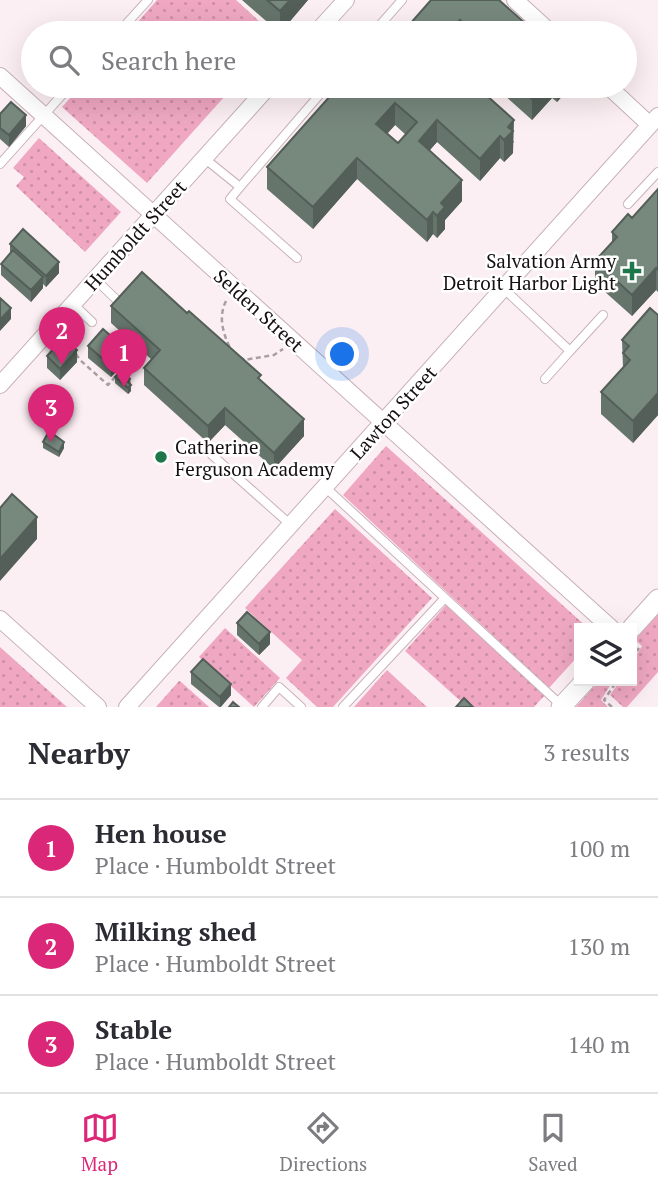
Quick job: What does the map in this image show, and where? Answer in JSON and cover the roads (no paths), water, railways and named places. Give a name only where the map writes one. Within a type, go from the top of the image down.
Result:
[{"type":"street","points":[[327,21],[346,0]]},
{"type":"street","points":[[515,0],[538,21]]},
{"type":"street","name":"Selden Street","points":[[0,76],[21,95]]},
{"type":"street","name":"Selden Street","points":[[25,98],[605,623]]},
{"type":"street","name":"Humboldt Street","points":[[0,385],[258,98]]},
{"type":"street","points":[[623,98],[655,124]]},
{"type":"street","name":"Lawton Street","points":[[127,707],[655,124]]},
{"type":"street","points":[[636,623],[658,599]]},
{"type":"street","points":[[0,619],[98,707]]},
{"type":"street","points":[[562,706],[580,686]]},
{"type":"lane","points":[[129,21],[148,0]]},
{"type":"lane","points":[[384,21],[402,0]]},
{"type":"lane","points":[[0,164],[60,98]]},
{"type":"lane","points":[[297,258],[230,199],[316,98]]},
{"type":"lane","points":[[204,158],[240,187]]},
{"type":"lane","points":[[628,204],[658,172]]},
{"type":"lane","points":[[95,279],[123,306]]},
{"type":"lane","points":[[504,289],[570,351]]},
{"type":"lane","points":[[73,304],[92,322]]},
{"type":"lane","points":[[545,379],[603,315]]},
{"type":"lane","points":[[212,455],[291,525]]},
{"type":"lane","points":[[325,487],[562,706]]},
{"type":"lane","points":[[344,707],[445,598]]},
{"type":"lane","points":[[262,707],[279,687],[301,707]]},
{"type":"place","name":"Salvation Army Detroit Harbor Light","points":[[632,271]]},
{"type":"place","name":"Milking shed","points":[[62,365]]},
{"type":"place","name":"Hen house","points":[[124,387]]},
{"type":"place","name":"Stable","points":[[51,442]]},
{"type":"place","name":"Catherine Ferguson Academy","points":[[161,457]]}]
